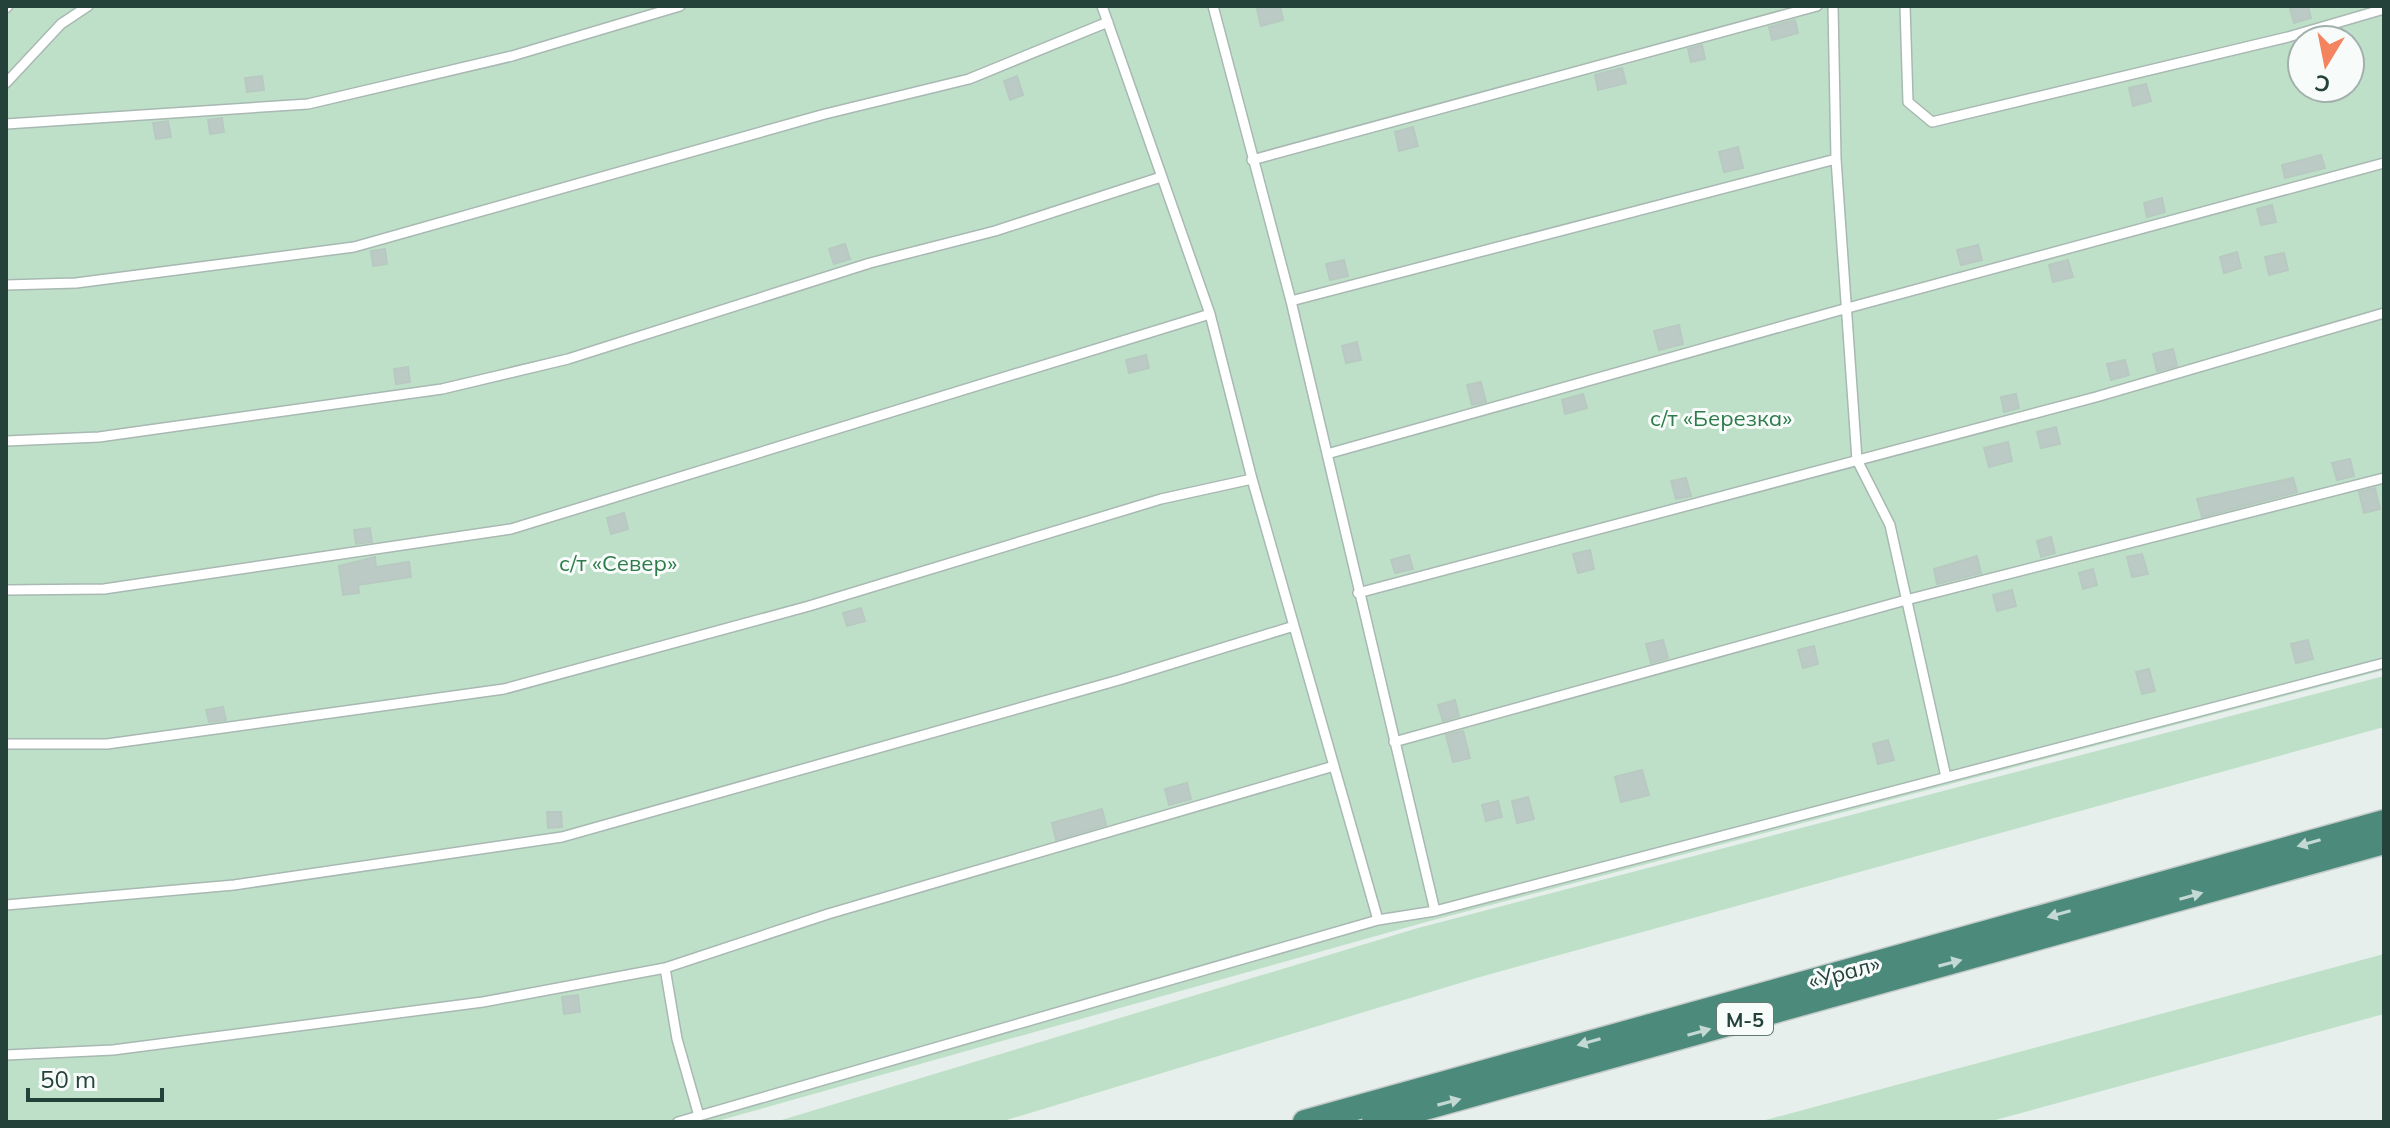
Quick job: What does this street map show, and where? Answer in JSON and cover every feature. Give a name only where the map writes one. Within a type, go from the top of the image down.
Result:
[{"type":"highway","name":"«Урал»","points":[[1305,1122],[2384,822]]},
{"type":"highway","name":"«Урал»","points":[[1374,1122],[2384,842]]},
{"type":"lane","points":[[6,83],[61,24],[88,6]]},
{"type":"lane","points":[[6,124],[308,104],[512,56],[680,6]]},
{"type":"lane","points":[[1102,6],[1210,314],[1252,479],[1378,920]]},
{"type":"lane","points":[[1213,6],[1291,301],[1435,911]]},
{"type":"lane","points":[[1252,160],[1817,6]]},
{"type":"lane","points":[[1833,6],[1836,159],[1844,309],[1857,460],[1890,525],[1946,777]]},
{"type":"lane","points":[[1905,6],[1908,102],[1932,122],[2288,37],[2384,9]]},
{"type":"lane","points":[[6,285],[76,283],[354,247],[825,114],[969,79],[1108,22]]},
{"type":"lane","points":[[1291,301],[1836,159]]},
{"type":"lane","points":[[1327,454],[1844,309],[2384,163]]},
{"type":"lane","points":[[6,441],[99,437],[442,389],[568,359],[870,263],[995,231],[1161,177]]},
{"type":"lane","points":[[1358,593],[2096,397],[2384,313]]},
{"type":"lane","points":[[6,590],[104,589],[511,529],[1210,314]]},
{"type":"lane","points":[[1394,742],[1906,600],[2384,478]]},
{"type":"lane","points":[[6,744],[107,744],[504,689],[809,606],[1161,499],[1252,479]]},
{"type":"lane","points":[[6,905],[234,885],[562,837],[1119,680],[1294,626]]},
{"type":"lane","points":[[678,1122],[1378,920],[1435,911],[2384,663]]},
{"type":"lane","points":[[6,1055],[113,1050],[452,1006],[665,968],[828,914],[1334,766]]},
{"type":"lane","points":[[665,968],[677,1039],[699,1116]]},
{"type":"green space","name":"с/т «Север»","points":[[6,6],[2384,6],[2384,670],[1426,922],[714,1122],[6,1122]]},
{"type":"green space","points":[[2384,676],[2384,727],[1480,977],[1000,1122],[775,1122],[1418,928]]},
{"type":"green space","points":[[2384,954],[2384,1014],[1988,1122],[1758,1122]]},
{"type":"building","points":[[1280,6],[1283,20],[1261,26],[1257,9]]},
{"type":"building","points":[[2308,6],[2311,18],[2294,23],[2290,9]]},
{"type":"building","points":[[1795,20],[1798,33],[1772,40],[1769,27]]},
{"type":"building","points":[[1702,45],[1705,59],[1691,62],[1688,49]]},
{"type":"building","points":[[1622,68],[1626,83],[1598,90],[1595,75]]},
{"type":"building","points":[[262,76],[264,90],[247,92],[245,78]]},
{"type":"building","points":[[1017,76],[1023,95],[1010,100],[1004,81]]},
{"type":"building","points":[[2146,84],[2151,101],[2133,106],[2129,88]]},
{"type":"building","points":[[222,118],[224,132],[210,134],[208,120]]},
{"type":"building","points":[[168,121],[171,137],[156,139],[153,123]]},
{"type":"building","points":[[1413,127],[1418,146],[1399,151],[1395,132]]},
{"type":"building","points":[[1738,147],[1743,168],[1724,172],[1719,152]]},
{"type":"building","points":[[2321,155],[2325,168],[2285,178],[2282,165]]},
{"type":"building","points":[[2162,198],[2165,212],[2147,217],[2144,203]]},
{"type":"building","points":[[2272,205],[2276,222],[2261,225],[2257,209]]},
{"type":"building","points":[[845,244],[850,259],[834,264],[829,249]]},
{"type":"building","points":[[1978,245],[1982,260],[1961,265],[1957,250]]},
{"type":"building","points":[[385,249],[387,264],[373,266],[371,251]]},
{"type":"building","points":[[2237,252],[2241,268],[2224,273],[2220,257]]},
{"type":"building","points":[[2284,253],[2288,270],[2269,275],[2265,257]]},
{"type":"building","points":[[1344,260],[1348,276],[1330,280],[1326,264]]},
{"type":"building","points":[[2068,260],[2073,277],[2053,282],[2049,265]]},
{"type":"building","points":[[1679,325],[1683,344],[1659,350],[1654,331]]},
{"type":"building","points":[[1357,342],[1361,360],[1346,363],[1342,346]]},
{"type":"building","points":[[2173,349],[2177,366],[2157,371],[2153,354]]},
{"type":"building","points":[[1146,355],[1149,368],[1129,373],[1126,360]]},
{"type":"building","points":[[2125,360],[2129,375],[2111,380],[2107,364]]},
{"type":"building","points":[[408,367],[410,382],[396,384],[394,369]]},
{"type":"building","points":[[1481,382],[1486,402],[1472,405],[1467,385]]},
{"type":"building","points":[[1583,394],[1587,408],[1565,414],[1562,400]]},
{"type":"building","points":[[2016,394],[2019,408],[2004,412],[2001,397]]},
{"type":"building","points":[[2056,427],[2060,444],[2041,448],[2037,432]]},
{"type":"building","points":[[2008,442],[2012,461],[1989,467],[1984,448]]},
{"type":"building","points":[[2350,459],[2354,476],[2337,480],[2332,463]]},
{"type":"building","points":[[1686,478],[1691,496],[1676,499],[1671,481]]},
{"type":"building","points":[[2293,478],[2297,492],[2202,517],[2197,499]]},
{"type":"building","points":[[2375,488],[2380,509],[2364,513],[2359,492]]},
{"type":"building","points":[[624,513],[628,529],[611,534],[607,518]]},
{"type":"building","points":[[370,528],[372,542],[356,544],[354,530]]},
{"type":"building","points":[[2051,537],[2055,553],[2041,557],[2037,541]]},
{"type":"building","points":[[1590,550],[1594,569],[1578,573],[1573,554]]},
{"type":"building","points":[[2142,554],[2148,574],[2132,577],[2127,557]]},
{"type":"building","points":[[1409,555],[1413,569],[1395,573],[1391,560]]},
{"type":"building","points":[[1977,556],[1981,573],[1937,584],[1934,569]]},
{"type":"building","points":[[375,557],[376,567],[409,562],[411,577],[358,585],[359,593],[343,595],[339,566]]},
{"type":"building","points":[[2093,569],[2097,585],[2083,589],[2079,573]]},
{"type":"building","points":[[2012,590],[2016,606],[1997,611],[1993,595]]},
{"type":"building","points":[[861,608],[865,621],[847,626],[843,613]]},
{"type":"building","points":[[1663,640],[1668,658],[1651,663],[1646,644]]},
{"type":"building","points":[[2308,640],[2313,659],[2296,663],[2291,644]]},
{"type":"building","points":[[1814,646],[1818,664],[1803,668],[1798,650]]},
{"type":"building","points":[[2149,669],[2155,691],[2142,694],[2136,672]]},
{"type":"building","points":[[1455,700],[1459,716],[1443,721],[1438,705]]},
{"type":"building","points":[[223,707],[226,720],[209,722],[206,710]]},
{"type":"building","points":[[1463,731],[1470,758],[1453,762],[1446,735]]},
{"type":"building","points":[[1888,740],[1894,760],[1878,764],[1873,744]]},
{"type":"building","points":[[1642,770],[1649,795],[1621,802],[1615,777]]},
{"type":"building","points":[[1187,783],[1191,799],[1169,805],[1165,789]]},
{"type":"building","points":[[1528,797],[1534,819],[1517,823],[1512,801]]},
{"type":"building","points":[[1498,801],[1502,817],[1486,821],[1482,805]]},
{"type":"building","points":[[1102,809],[1106,825],[1056,840],[1052,823]]},
{"type":"building","points":[[547,812],[561,812],[562,827],[548,828]]},
{"type":"building","points":[[578,995],[580,1012],[564,1014],[562,997]]},
{"type":"park label","name":"с/т «Березка»","points":[[1721,418]]}]
